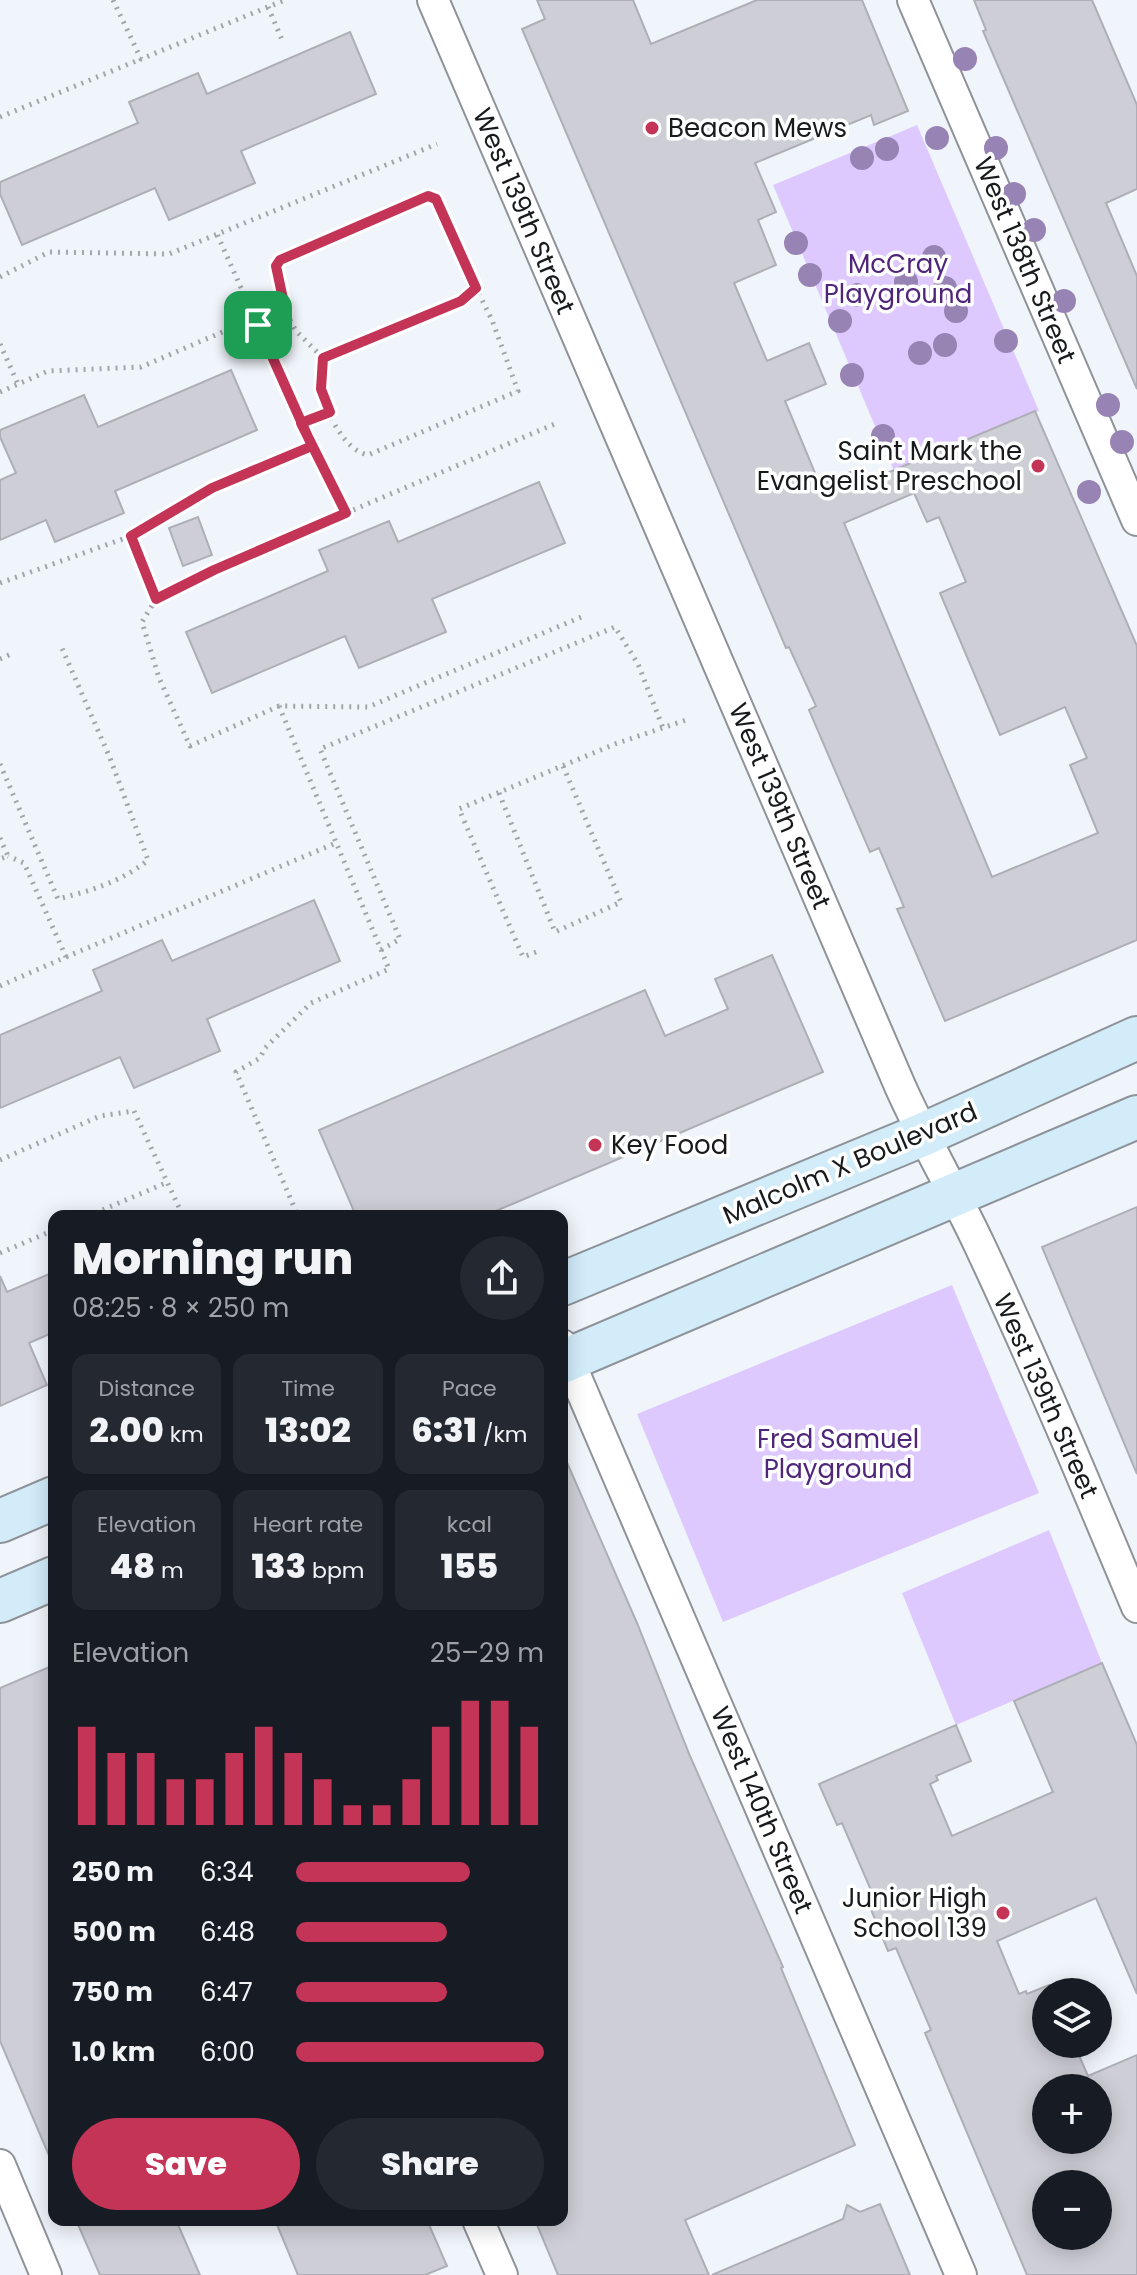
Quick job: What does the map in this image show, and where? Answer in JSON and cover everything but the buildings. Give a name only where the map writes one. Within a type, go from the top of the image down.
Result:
[{"type":"main road","name":"Malcolm X Boulevard","points":[[568,1282],[922,1135],[1137,1038]]},
{"type":"main road","points":[[568,1353],[1137,1117]]},
{"type":"main road","points":[[0,1521],[48,1501]]},
{"type":"main road","points":[[0,1601],[48,1581]]},
{"type":"street","name":"West 139th Street","points":[[433,0],[922,1135],[977,1241],[1052,1405],[1137,1607]]},
{"type":"street","name":"West 138th Street","points":[[913,0],[1137,520]]},
{"type":"street","name":"West 140th Street","points":[[568,1364],[961,2275]]},
{"type":"street","points":[[0,2165],[46,2275]]},
{"type":"street","points":[[481,2226],[502,2275]]},
{"type":"path","points":[[113,0],[141,59]]},
{"type":"path","points":[[0,117],[285,0]]},
{"type":"path","points":[[268,7],[283,42]]},
{"type":"path","points":[[0,277],[49,252],[169,254],[437,144]]},
{"type":"path","points":[[428,196],[436,199],[492,320],[518,391],[368,455],[360,453],[339,435],[321,389],[323,358],[296,331],[286,313],[276,266],[280,260],[428,196]]},
{"type":"path","points":[[217,234],[301,423],[346,513]]},
{"type":"path","points":[[323,358],[461,301],[476,288]]},
{"type":"path","points":[[258,325],[286,313]]},
{"type":"path","points":[[0,392],[48,371],[141,367],[255,318]]},
{"type":"path","points":[[0,344],[18,384]]},
{"type":"path","points":[[301,423],[330,412]]},
{"type":"path","points":[[557,423],[214,570],[156,599],[142,622],[159,678],[190,746],[279,706],[368,707],[586,615]]},
{"type":"path","points":[[0,583],[131,536],[212,488],[312,446]]},
{"type":"path","points":[[131,536],[156,599]]},
{"type":"path","points":[[381,950],[400,939],[320,749],[615,627],[638,664],[663,728]]},
{"type":"path","points":[[0,764],[58,899],[90,891],[135,871],[148,860],[110,758],[61,646]]},
{"type":"path","points":[[0,659],[13,653]]},
{"type":"path","points":[[279,706],[389,969],[311,1003],[265,1048],[260,1058],[236,1072],[295,1210]]},
{"type":"path","points":[[536,952],[523,957],[459,809],[615,744],[686,720]]},
{"type":"path","points":[[499,793],[555,932],[621,902],[563,766]]},
{"type":"path","points":[[0,838],[8,856],[24,863],[66,957]]},
{"type":"path","points":[[0,986],[336,843]]},
{"type":"path","points":[[0,859],[8,856]]},
{"type":"path","points":[[0,1160],[100,1116],[134,1111],[180,1210]]},
{"type":"path","points":[[102,1210],[168,1182]]},
{"type":"path","points":[[0,1253],[48,1233]]},
{"type":"green space","name":"McCray Playground","points":[[917,125],[1039,411],[894,471],[773,185]]},
{"type":"green space","name":"Fred Samuel Playground","points":[[952,1285],[1039,1493],[723,1622],[637,1414]]},
{"type":"green space","points":[[1049,1530],[1102,1663],[956,1725],[902,1593]]},
{"type":"place","name":"Beacon Mews","points":[[652,128]]},
{"type":"place","name":"Saint Mark the Evangelist Preschool","points":[[1038,466]]},
{"type":"place","name":"Key Food","points":[[595,1145]]},
{"type":"place","name":"Junior High School 139","points":[[1003,1913]]},
{"type":"route","points":[[258,325],[286,313],[276,266],[280,260],[428,196],[436,199],[476,288],[461,301],[323,358],[321,389],[330,412],[301,423],[346,513],[214,570],[156,599],[131,536],[212,488],[312,446],[301,423],[258,325]]}]
